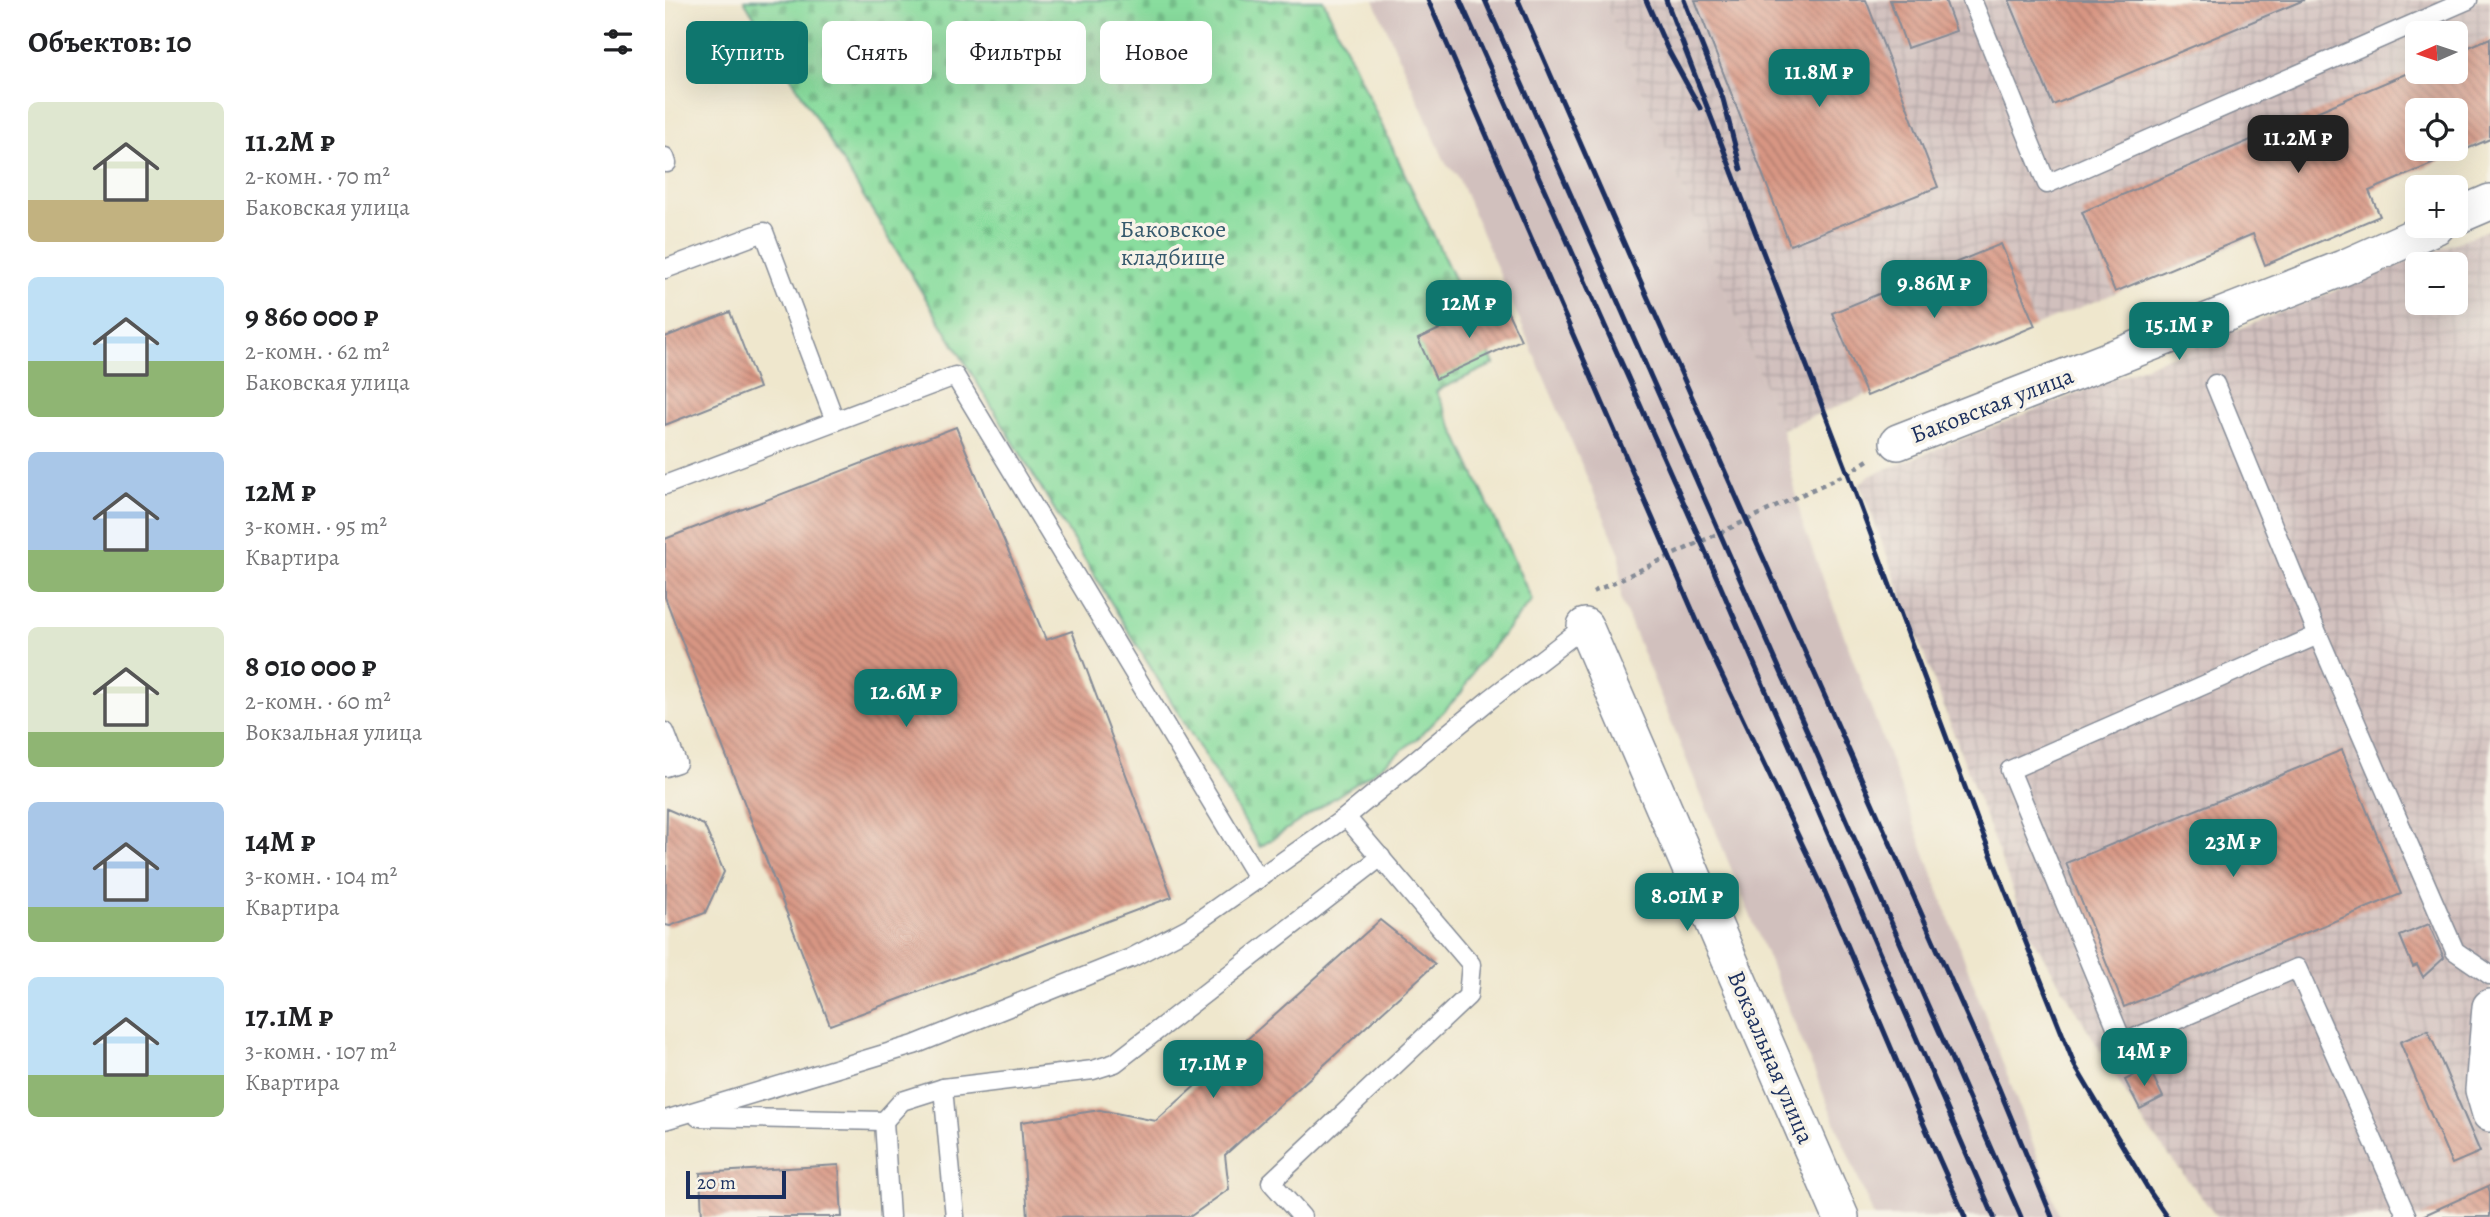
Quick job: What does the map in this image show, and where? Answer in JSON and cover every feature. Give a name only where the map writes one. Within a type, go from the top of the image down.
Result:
[{"type":"street","points":[[2468,212],[2490,202]]},
{"type":"street","name":"Баковская улица","points":[[1898,442],[2343,268],[2410,238]]},
{"type":"street","name":"Вокзальная улица","points":[[1585,626],[1841,1217]]},
{"type":"street","points":[[2490,1007],[2483,1090],[2490,1114]]},
{"type":"lane","points":[[1972,0],[2047,184],[2468,0]]},
{"type":"lane","points":[[665,157],[665,163]]},
{"type":"lane","points":[[665,269],[764,232],[835,421]]},
{"type":"lane","points":[[665,485],[955,376],[1258,878]]},
{"type":"lane","points":[[2215,384],[2318,635],[2455,951],[2490,975]]},
{"type":"lane","points":[[673,1118],[914,1045],[1131,958],[1188,928],[1346,817],[1489,700],[1585,626]]},
{"type":"lane","points":[[2318,635],[2010,770],[2123,1043],[2297,968],[2407,1217]]},
{"type":"lane","points":[[665,732],[677,763],[665,767]]},
{"type":"lane","points":[[1302,1217],[1271,1182],[1468,996],[1472,964],[1346,817]]},
{"type":"lane","points":[[890,1217],[884,1121],[902,1101],[943,1088],[1093,1070],[1115,1063],[1381,857]]},
{"type":"lane","points":[[943,1088],[955,1217]]},
{"type":"lane","points":[[673,1118],[884,1121]]},
{"type":"path","points":[[1585,626],[1579,599],[1848,473],[1898,442]]},
{"type":"shaded area","points":[[1374,0],[1604,0],[1782,429],[1802,522],[2060,1217],[1874,1217],[1621,600],[1620,554],[1457,175],[1446,164]]},
{"type":"shaded area","points":[[1604,0],[2490,0],[2490,140],[2468,149],[2468,98],[2405,98],[2405,161],[2439,161],[1782,429]]},
{"type":"shaded area","points":[[2490,229],[2490,1217],[2217,1217],[2147,1128],[2027,929],[1860,484],[1869,476],[2405,263],[2405,315],[2468,315],[2468,252],[2432,252]]},
{"type":"green space","name":"Баковское кладбище","points":[[744,0],[1323,0],[1494,364],[1436,391],[1532,600],[1475,668],[1462,692],[1419,737],[1372,773],[1260,847],[795,84],[808,84],[808,21],[757,21]]},
{"type":"building","points":[[1695,0],[1866,0],[1938,187],[1790,245]]},
{"type":"building","points":[[1890,0],[1945,0],[1956,31],[1907,48]]},
{"type":"building","points":[[2009,0],[2304,0],[2053,105]]},
{"type":"building","points":[[2490,38],[2490,139],[2468,148],[2468,98],[2405,98],[2405,161],[2439,161],[2369,191],[2380,216],[2265,265],[2253,234],[2115,292],[2082,212],[2405,74],[2405,84],[2468,84],[2468,47]]},
{"type":"building","points":[[2001,244],[2035,326],[1867,396],[1832,313]]},
{"type":"building","points":[[1502,300],[1521,340],[1436,379],[1418,339]]},
{"type":"building","points":[[730,312],[759,388],[665,425],[665,337]]},
{"type":"building","points":[[956,427],[1046,640],[1072,631],[1172,897],[830,1025],[665,597],[665,539]]},
{"type":"building","points":[[2342,750],[2401,894],[2124,1007],[2066,863]]},
{"type":"building","points":[[667,809],[704,825],[724,872],[705,913],[670,926],[665,925]]},
{"type":"building","points":[[1380,920],[1435,964],[1225,1155],[1229,1189],[1191,1216],[1028,1217],[1021,1122],[1100,1110],[1156,1121]]},
{"type":"building","points":[[2429,924],[2444,958],[2423,977],[2417,965],[2413,967],[2400,936]]},
{"type":"building","points":[[2428,1030],[2480,1152],[2452,1164],[2400,1042]]},
{"type":"building","points":[[2149,1068],[2163,1097],[2140,1109],[2125,1080]]},
{"type":"building","points":[[839,1165],[842,1217],[702,1217],[700,1173]]},
{"type":"building","points":[[2488,1186],[2490,1217],[2420,1217]]},
{"type":"railway","points":[[1428,0],[1707,644],[1824,890],[1965,1217]]},
{"type":"railway","points":[[1460,0],[1707,555],[1994,1217]]},
{"type":"railway","points":[[1485,0],[2021,1217]]},
{"type":"railway","points":[[1518,0],[1998,1086],[2052,1217]]},
{"type":"railway","points":[[1646,0],[1667,48],[1700,108]]},
{"type":"railway","points":[[1666,0],[1848,473],[1978,822],[2075,1066],[2167,1217]]},
{"type":"railway","points":[[1684,0],[1723,99],[1741,169]]}]
